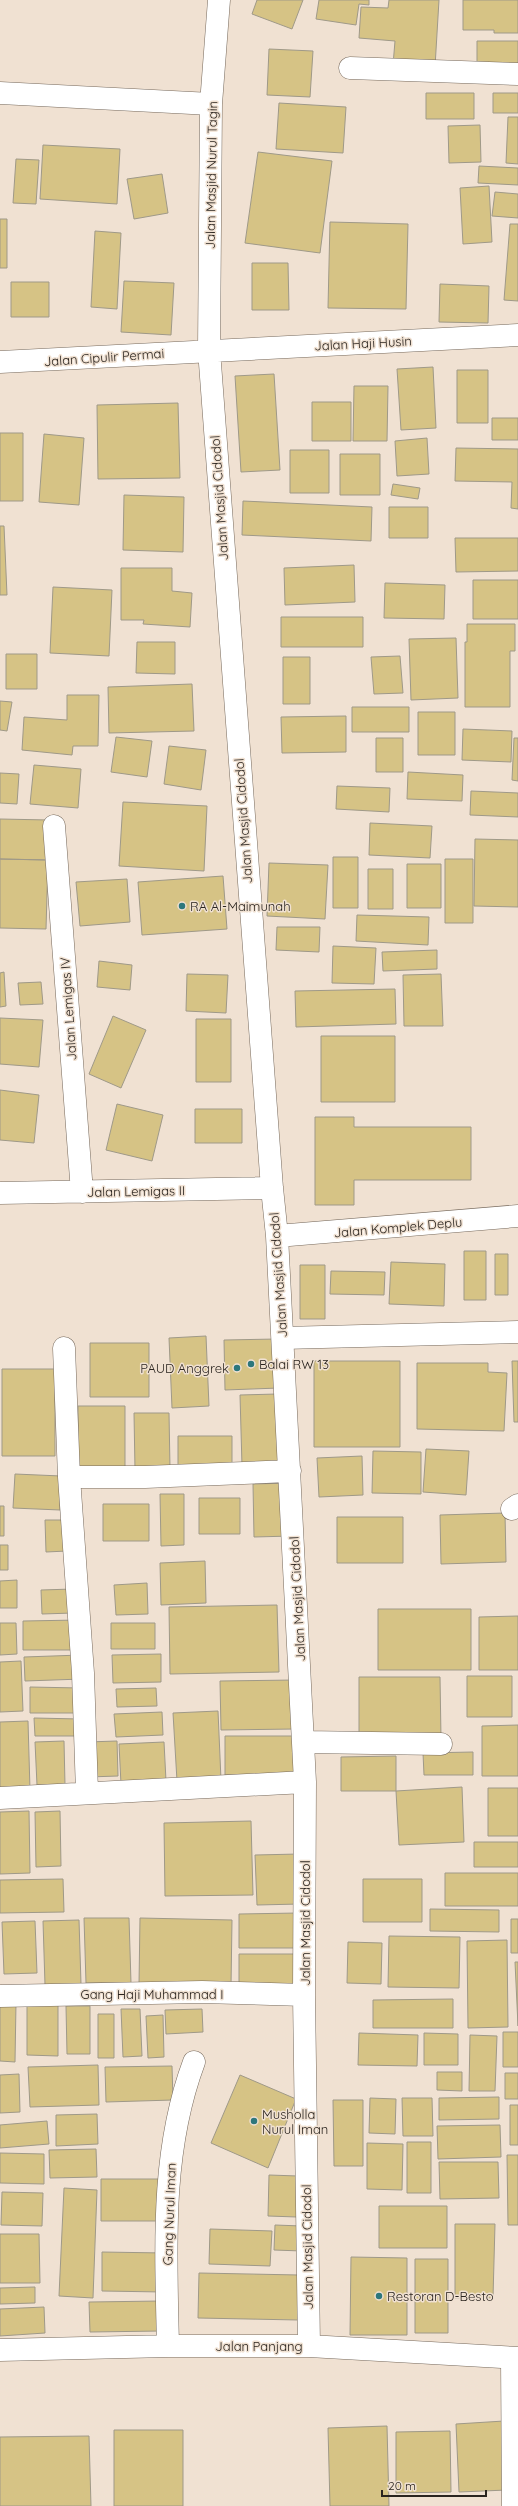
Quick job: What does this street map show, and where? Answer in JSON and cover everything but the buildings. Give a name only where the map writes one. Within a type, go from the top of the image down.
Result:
[{"type":"street","name":"Jalan Masjid Nurul Tagin","points":[[209,350],[211,104],[219,0]]},
{"type":"street","points":[[350,68],[518,74]]},
{"type":"street","points":[[0,93],[211,104]]},
{"type":"street","name":"Jalan Haji Husin","points":[[209,350],[518,335]]},
{"type":"street","name":"Jalan Cipulir Permai","points":[[0,362],[209,350]]},
{"type":"street","name":"Jalan Masjid Cidodol","points":[[209,350],[272,1188],[277,1236],[304,1742],[304,1995],[308,2346]]},
{"type":"street","name":"Jalan Lemigas IV","points":[[54,826],[82,1192]]},
{"type":"street","name":"Jalan Lemigas II","points":[[0,1192],[82,1192],[272,1188]]},
{"type":"street","name":"Jalan Komplek Deplu","points":[[277,1236],[518,1216]]},
{"type":"street","points":[[282,1338],[518,1332]]},
{"type":"street","points":[[64,1348],[69,1477],[83,1673],[87,1792]]},
{"type":"street","points":[[69,1477],[99,1475],[144,1477],[290,1471]]},
{"type":"street","points":[[304,1742],[441,1744]]},
{"type":"street","points":[[0,1798],[87,1792],[305,1782]]},
{"type":"street","name":"Gang Haji Muhammad I","points":[[0,1996],[202,1992],[304,1995]]},
{"type":"street","name":"Gang Nurul Iman","points":[[168,2346],[166,2244],[168,2173],[177,2118],[194,2062]]},
{"type":"street","name":"Jalan Panjang","points":[[0,2350],[168,2346],[308,2346],[515,2358]]},
{"type":"street","points":[[513,2506],[515,2358]]},
{"type":"place","name":"RA Al-Maimunah","points":[[182,906]]},
{"type":"place","name":"Balai RW 13","points":[[251,1364]]},
{"type":"place","name":"PAUD Anggrek","points":[[237,1368]]},
{"type":"place","name":"Musholla Nurul Iman","points":[[254,2121]]},
{"type":"place","name":"Restoran D-Besto","points":[[379,2296]]}]
